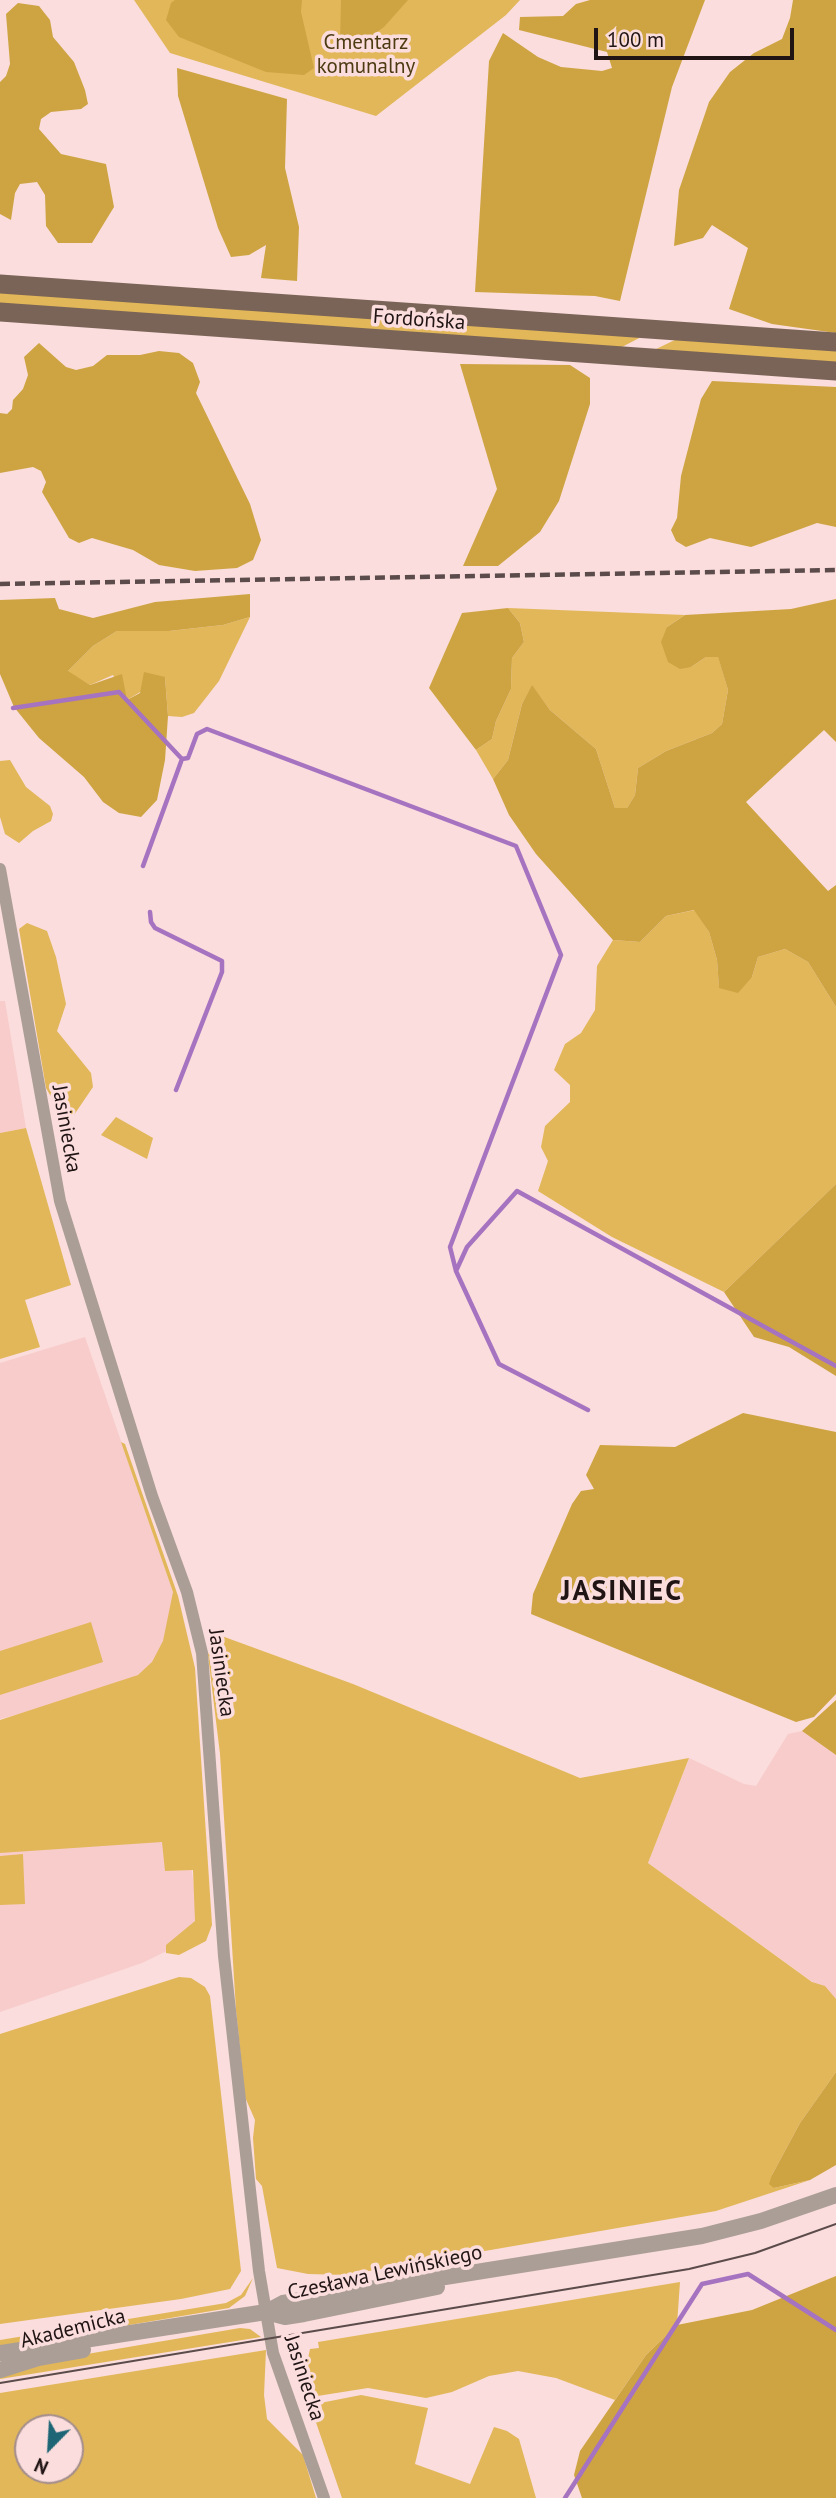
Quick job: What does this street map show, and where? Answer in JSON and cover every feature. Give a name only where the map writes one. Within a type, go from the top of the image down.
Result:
[{"type":"main road","name":"Fordońska","points":[[0,284],[836,342]]},
{"type":"main road","name":"Fordońska","points":[[0,312],[836,371]]},
{"type":"street","name":"Jasiniecka","points":[[0,869],[60,1201],[152,1496],[187,1592],[202,1653],[224,1956],[266,2312],[277,2365],[324,2498]]},
{"type":"street","name":"Czesława Lewińskiego","points":[[266,2312],[283,2303],[445,2276],[500,2271],[731,2230],[836,2195]]},
{"type":"street","name":"Akademicka","points":[[0,2353],[266,2312]]},
{"type":"street","name":"Akademicka","points":[[0,2370],[38,2358],[101,2347],[155,2328]]},
{"type":"shaded area","points":[[175,0],[302,0],[301,12],[314,68],[304,75],[266,72],[179,37],[166,20],[171,3]]},
{"type":"shaded area","points":[[341,0],[408,0],[384,27],[350,51],[340,43]]},
{"type":"shaded area","points":[[590,0],[705,0],[672,87],[620,301],[595,296],[475,292],[489,61],[503,33],[538,57],[561,67],[602,71],[612,68],[607,52],[519,30],[520,17],[563,16],[576,4]]},
{"type":"shaded area","points":[[793,0],[836,0],[836,333],[772,324],[729,309],[748,248],[712,225],[703,238],[674,246],[679,190],[709,102],[730,72],[754,53],[782,39]]},
{"type":"shaded area","points":[[18,3],[39,6],[50,20],[53,37],[74,62],[85,90],[88,104],[81,109],[51,112],[41,119],[39,129],[61,154],[106,164],[114,207],[92,243],[58,243],[46,226],[45,195],[37,182],[20,184],[15,193],[11,220],[0,214],[0,82],[6,76],[10,64],[6,14]]},
{"type":"shaded area","points":[[177,68],[287,99],[285,168],[299,227],[297,281],[261,278],[266,245],[249,255],[231,257],[218,228],[178,96]]},
{"type":"shaded area","points":[[39,343],[66,367],[76,370],[93,366],[107,355],[140,355],[159,351],[179,353],[193,363],[200,382],[196,393],[250,504],[261,540],[253,560],[237,568],[195,571],[159,565],[133,550],[92,538],[79,543],[69,538],[42,492],[46,482],[41,471],[33,467],[0,473],[0,413],[7,414],[12,409],[13,400],[23,389],[28,375],[24,357]]},
{"type":"shaded area","points":[[460,364],[570,365],[590,378],[590,404],[559,501],[540,532],[498,566],[463,566],[497,489]]},
{"type":"shaded area","points":[[712,381],[836,387],[836,527],[817,523],[751,547],[710,538],[686,547],[676,541],[671,530],[677,518],[681,476],[701,399]]},
{"type":"shaded area","points":[[250,594],[250,617],[223,625],[169,631],[117,631],[93,646],[68,671],[90,685],[122,674],[127,700],[140,693],[144,672],[165,677],[168,716],[165,760],[157,800],[141,817],[119,813],[103,802],[84,777],[39,738],[14,707],[0,674],[0,600],[55,598],[59,609],[93,618],[155,602]]},
{"type":"shaded area","points":[[836,599],[836,742],[824,730],[746,802],[828,891],[836,885],[836,1007],[808,962],[785,949],[758,957],[752,977],[738,993],[719,988],[717,960],[709,932],[694,910],[666,916],[640,942],[613,940],[536,854],[509,815],[493,779],[508,760],[522,704],[532,685],[550,710],[596,749],[615,808],[627,808],[635,795],[638,768],[666,751],[712,733],[722,724],[728,690],[718,657],[706,657],[691,667],[680,669],[668,662],[661,642],[667,627],[685,615],[791,609]]},
{"type":"shaded area","points":[[508,608],[520,623],[524,642],[512,658],[511,689],[496,721],[492,739],[476,750],[429,688],[462,613]]},
{"type":"shaded area","points":[[0,1001],[5,1001],[26,1128],[0,1133]]},
{"type":"shaded area","points":[[836,1184],[836,1376],[789,1347],[754,1337],[724,1292]]},
{"type":"shaded area","points":[[85,1337],[176,1600],[188,1841],[200,1935],[142,1963],[0,2012],[0,1729],[132,1684],[0,1719],[0,1363]]},
{"type":"shaded area","points":[[743,1413],[836,1432],[836,1694],[814,1717],[796,1722],[531,1614],[533,1594],[572,1504],[581,1491],[594,1489],[586,1475],[600,1445],[675,1447]]},
{"type":"shaded area","points":[[836,1700],[836,1755],[802,1731]]},
{"type":"shaded area","points":[[802,1731],[836,1755],[836,1999],[648,1863],[689,1758],[744,1784],[756,1786],[788,1734]]},
{"type":"shaded area","points":[[836,2072],[836,2165],[810,2180],[774,2188],[769,2184],[772,2175],[800,2123]]},
{"type":"shaded area","points":[[836,2276],[836,2498],[582,2498],[574,2475],[580,2451],[646,2355],[677,2325],[752,2310]]},
{"type":"green space","name":"Cmentarz komunalny","points":[[134,0],[520,0],[506,15],[376,116],[170,53]]},
{"type":"green space","points":[[0,290],[645,335],[620,348],[0,304]]},
{"type":"green space","points":[[679,338],[836,350],[836,363],[654,350]]},
{"type":"green space","points":[[508,608],[685,615],[667,627],[691,667],[706,657],[718,656],[728,690],[722,724],[712,733],[666,751],[638,768],[635,795],[627,808],[615,808],[596,749],[550,710],[532,686],[522,704],[508,760],[493,779],[476,750],[492,739],[496,721],[511,689],[512,658],[524,642],[520,623]]},
{"type":"green space","points":[[250,617],[219,681],[194,713],[182,717],[168,716],[165,677],[127,700],[113,675],[90,685],[67,672],[93,646],[117,631],[169,631],[223,625]]},
{"type":"green space","points":[[10,760],[26,787],[50,806],[53,814],[51,821],[19,843],[5,834],[0,817],[0,761]]},
{"type":"green space","points":[[695,910],[709,932],[717,960],[719,987],[752,977],[758,957],[785,949],[808,962],[836,1007],[836,1184],[724,1292],[612,1237],[538,1191],[548,1161],[541,1147],[545,1126],[570,1102],[570,1085],[554,1070],[565,1044],[581,1033],[595,1010],[597,966],[613,940],[640,942],[666,916]]},
{"type":"green space","points":[[27,923],[47,931],[56,957],[66,1004],[57,1031],[91,1073],[93,1087],[74,1115],[61,1114],[46,1088],[19,929]]},
{"type":"green space","points":[[116,1117],[153,1138],[147,1159],[101,1135]]},
{"type":"green space","points":[[26,1128],[71,1285],[25,1300],[40,1347],[0,1359],[0,1133]]},
{"type":"green space","points":[[121,1442],[125,1444],[178,1596],[195,1668],[212,1925],[206,1941],[179,1955],[166,1953],[166,1945],[195,1921],[193,1870],[165,1871],[162,1842],[0,1853],[0,1720],[138,1675],[152,1662],[163,1641],[173,1592]]},
{"type":"green space","points":[[91,1622],[103,1662],[0,1695],[0,1651]]},
{"type":"green space","points":[[219,1635],[353,1684],[580,1778],[689,1758],[648,1863],[812,1982],[825,1986],[836,1999],[836,2072],[800,2123],[772,2175],[774,2188],[810,2180],[716,2211],[346,2275],[308,2274],[277,2268],[262,2186],[256,2179],[253,2138],[255,2120],[245,2097],[236,2010],[220,1754],[208,1655],[212,1637]]},
{"type":"green space","points":[[23,1854],[25,1904],[0,1905],[0,1856]]},
{"type":"green space","points":[[179,1977],[191,1978],[205,1987],[210,1996],[241,2271],[230,2289],[181,2299],[0,2324],[0,2034]]},
{"type":"green space","points":[[253,2278],[245,2296],[229,2308],[0,2347],[0,2340],[226,2303],[241,2295]]},
{"type":"green space","points":[[680,2282],[677,2325],[646,2355],[615,2400],[556,2378],[518,2371],[489,2376],[452,2392],[426,2398],[368,2388],[311,2397],[307,2396],[302,2387],[310,2349],[319,2348],[318,2342]]},
{"type":"green space","points":[[240,2328],[250,2329],[261,2337],[0,2379],[0,2376],[40,2362]]},
{"type":"green space","points":[[266,2350],[264,2395],[267,2419],[303,2455],[316,2498],[0,2498],[0,2393]]},
{"type":"green space","points":[[361,2395],[428,2408],[415,2464],[470,2484],[494,2427],[507,2431],[519,2439],[536,2498],[342,2498],[310,2405]]},
{"type":"waterway","points":[[13,708],[119,692],[182,759],[188,758],[197,734],[207,729],[516,846],[561,955],[450,1247],[456,1271],[499,1364],[588,1410]]},
{"type":"waterway","points":[[143,866],[182,759]]},
{"type":"waterway","points":[[150,912],[155,928],[222,961],[222,972],[176,1090]]},
{"type":"waterway","points":[[456,1271],[467,1247],[517,1191],[836,1366]]},
{"type":"waterway","points":[[565,2498],[702,2284],[748,2274],[836,2330]]},
{"type":"tram line","points":[[0,2383],[689,2269],[755,2253],[836,2224]]},
{"type":"railway","points":[[0,584],[836,570]]},
{"type":"district","name":"JASINIEC","points":[[622,1592]]}]
